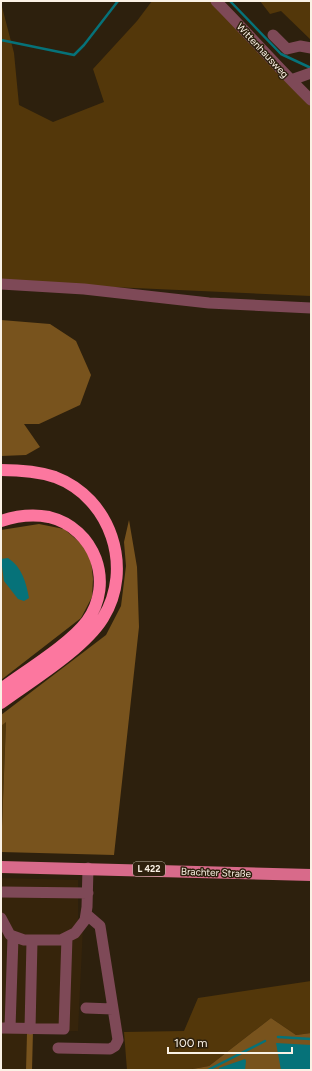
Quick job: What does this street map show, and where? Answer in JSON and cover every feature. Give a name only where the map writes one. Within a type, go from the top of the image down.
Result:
[{"type":"highway","points":[[1,470],[26,470],[48,475],[67,483],[86,496],[107,525],[114,542],[118,566],[112,602],[93,633],[81,644],[1,703]]},
{"type":"highway","points":[[1,521],[24,516],[38,516],[49,517],[68,524],[80,534],[90,546],[98,562],[100,580],[97,602],[91,615],[80,629],[1,689]]},
{"type":"main road","name":"Brachter Straße","points":[[1,867],[88,868],[311,875]]},
{"type":"street","name":"Wittenhausweg","points":[[216,1],[311,100]]},
{"type":"street","points":[[273,35],[287,50],[300,46],[311,48]]},
{"type":"street","points":[[291,80],[311,73]]},
{"type":"street","points":[[1,284],[84,289],[209,303],[311,308]]},
{"type":"street","points":[[2,923],[13,937],[32,941],[61,940],[75,933],[84,920],[86,914],[88,868]]},
{"type":"street","points":[[1,892],[88,892]]},
{"type":"street","points":[[58,1048],[110,1049],[115,1046],[118,1040],[100,926],[86,914]]},
{"type":"street","points":[[13,937],[6,1028],[64,1029],[67,937]]},
{"type":"street","points":[[30,1028],[32,941]]},
{"type":"street","points":[[86,1008],[113,1009]]},
{"type":"shaded area","points":[[152,1],[210,1],[311,103],[311,296],[1,282],[1,3],[14,53],[19,105],[53,122],[104,102],[93,69],[137,21]]},
{"type":"shaded area","points":[[260,1],[311,1],[311,40],[281,11],[270,14]]},
{"type":"shaded area","points":[[1,320],[50,324],[76,341],[91,375],[80,405],[39,424],[24,424],[40,447],[26,455],[1,456]]},
{"type":"shaded area","points":[[129,520],[137,567],[139,627],[114,855],[1,852],[6,722],[1,726],[1,715],[106,635],[121,606],[126,566],[124,542]]},
{"type":"shaded area","points":[[39,524],[64,529],[83,545],[91,560],[93,579],[92,597],[81,618],[1,680],[1,530]]},
{"type":"shaded area","points":[[6,721],[1,850],[1,726]]},
{"type":"shaded area","points":[[1,878],[78,880],[78,920],[83,927],[78,1031],[27,1032],[26,1070],[1,1070]]},
{"type":"shaded area","points":[[311,981],[311,1033],[296,1035],[271,1018],[209,1066],[187,1070],[127,1070],[124,1032],[184,1031],[198,998]]},
{"type":"shaded area","points":[[271,1018],[296,1035],[311,1033],[311,1070],[187,1070],[209,1066]]},
{"type":"shaded area","points":[[33,1031],[32,1070],[26,1070],[27,1032]]},
{"type":"water","points":[[8,558],[17,566],[23,575],[29,598],[24,601],[18,599],[4,581],[1,559]]},
{"type":"water","points":[[276,1043],[311,1045],[311,1070],[281,1070]]},
{"type":"water","points":[[245,1059],[245,1070],[219,1070],[219,1068]]},
{"type":"waterway","points":[[1,40],[74,55],[84,45],[118,1]]},
{"type":"waterway","points":[[230,1],[281,54],[311,68]]},
{"type":"waterway","points":[[278,1037],[311,1039]]},
{"type":"waterway","points":[[208,1070],[265,1041]]}]
